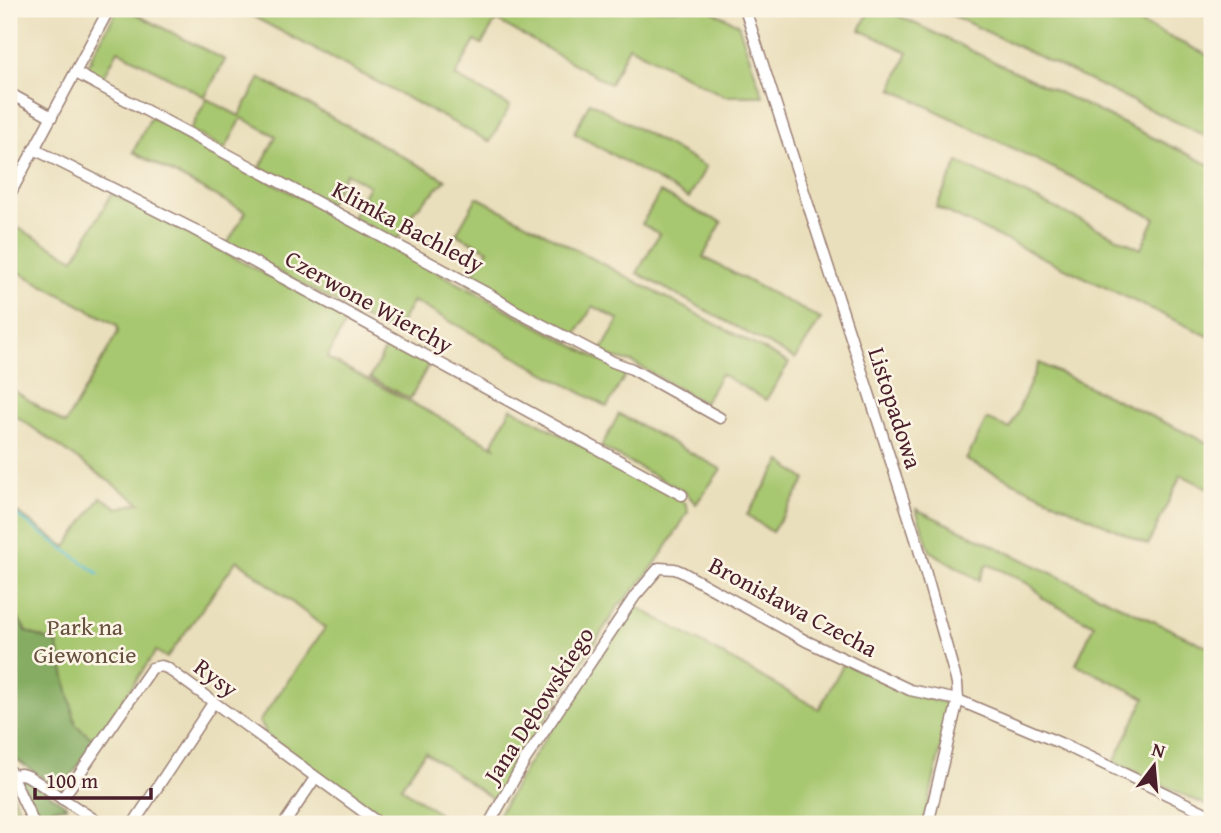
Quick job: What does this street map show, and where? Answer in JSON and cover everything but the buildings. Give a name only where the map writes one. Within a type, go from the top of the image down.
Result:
[{"type":"street","points":[[9,196],[109,9]]},
{"type":"street","name":"Listopadowa","points":[[746,9],[916,539],[957,684],[958,700],[928,824]]},
{"type":"street","name":"Klimka Bachledy","points":[[76,73],[720,418]]},
{"type":"street","points":[[9,93],[52,117]]},
{"type":"street","name":"Czerwone Wierchy","points":[[34,149],[193,229],[682,495]]},
{"type":"street","name":"Bronisława Czecha","points":[[626,609],[659,568],[676,569],[806,641],[910,691],[958,700]]},
{"type":"street","name":"Jana Dębowskiego","points":[[489,824],[525,760],[626,609]]},
{"type":"street","name":"Rysy","points":[[62,799],[152,668],[161,666],[380,824]]},
{"type":"street","points":[[958,700],[1060,743],[1212,816]]},
{"type":"street","points":[[133,824],[213,703]]},
{"type":"street","points":[[10,772],[24,774],[101,824]]},
{"type":"street","points":[[10,772],[34,824]]},
{"type":"street","points":[[284,824],[315,778]]},
{"type":"green space","points":[[118,9],[126,9],[225,60],[205,97],[118,50],[101,82],[89,75],[86,68]]},
{"type":"green space","points":[[239,9],[708,9],[738,24],[763,96],[724,96],[629,46],[610,84],[496,20],[482,44],[475,41],[455,76],[510,106],[490,142]]},
{"type":"green space","points":[[870,9],[898,9],[895,14],[1212,166],[1212,338],[936,207],[958,162],[1141,249],[1155,218],[892,89],[908,52],[860,30]]},
{"type":"green space","points":[[939,9],[1110,9],[1212,57],[1212,139]]},
{"type":"green space","points":[[260,78],[446,180],[414,211],[396,242],[352,217],[369,186],[346,173],[329,204],[260,168],[276,136],[242,118],[225,149],[190,130],[207,99],[239,116]]},
{"type":"green space","points":[[590,102],[706,167],[689,198],[574,133]]},
{"type":"green space","points":[[151,117],[626,374],[607,407],[413,301],[394,334],[227,244],[246,212],[133,152]]},
{"type":"green space","points":[[660,192],[722,222],[703,257],[821,319],[795,359],[637,273],[659,234],[642,224]]},
{"type":"green space","name":"Park na Giewoncie","points":[[112,193],[348,318],[327,358],[495,447],[493,443],[511,408],[681,499],[687,505],[688,512],[665,549],[639,584],[619,605],[496,801],[425,752],[401,787],[453,824],[386,824],[266,735],[259,722],[325,628],[237,560],[167,658],[156,651],[61,791],[27,695],[16,636],[9,625],[9,507],[66,547],[101,497],[118,508],[140,503],[9,411],[9,387],[65,424],[118,332],[117,325],[9,267],[9,223],[74,259]]},
{"type":"green space","points":[[477,197],[789,363],[766,400],[721,374],[704,403],[632,362],[599,355],[619,320],[593,306],[572,341],[467,283],[488,250],[456,234]]},
{"type":"green space","points":[[388,344],[429,364],[410,399],[370,378]]},
{"type":"green space","points":[[1039,363],[1212,445],[1212,490],[1181,475],[1148,545],[966,460],[987,419],[1010,429]]},
{"type":"green space","points":[[619,414],[721,469],[696,504],[685,492],[601,447]]},
{"type":"green space","points":[[781,461],[806,480],[772,532],[747,515]]},
{"type":"green space","points":[[916,509],[1212,649],[1212,808],[1114,762],[1145,698],[1076,664],[1094,625],[1043,599],[1034,588],[1010,574],[987,564],[979,580],[930,551]]},
{"type":"green space","points":[[9,604],[27,632],[57,643],[76,725],[95,741],[61,791],[13,757],[9,750],[9,698],[18,675],[16,650],[9,640]]},
{"type":"green space","points":[[634,605],[819,709],[844,663],[910,695],[947,703],[949,710],[924,824],[493,824],[527,766]]},
{"type":"green space","points":[[24,777],[67,806],[54,808],[38,816],[20,778]]},
{"type":"green space","points":[[9,787],[26,824],[9,824]]},
{"type":"waterway","points":[[9,510],[99,574]]},
{"type":"tram line","points":[[9,646],[14,667],[9,687]]}]
